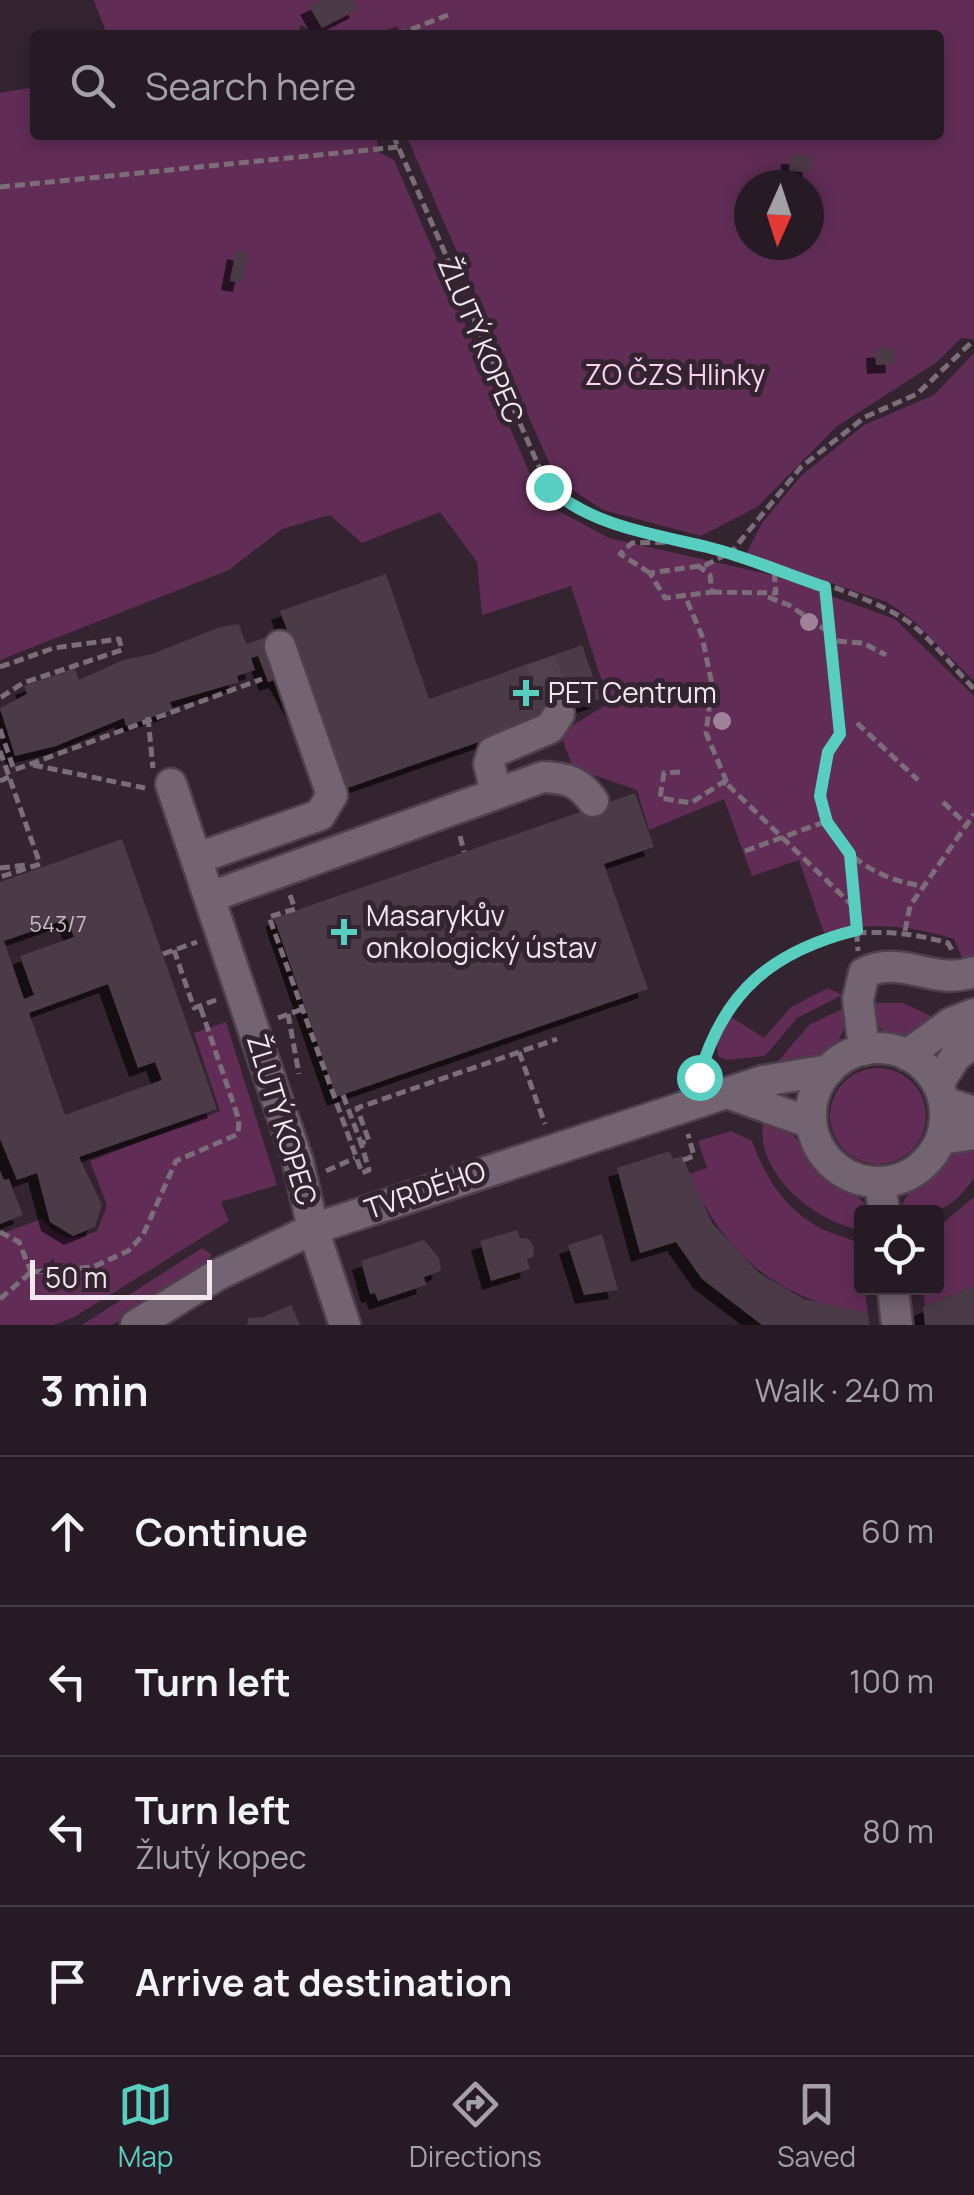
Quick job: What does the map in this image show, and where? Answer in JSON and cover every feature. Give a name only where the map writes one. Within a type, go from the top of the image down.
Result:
[{"type":"street","points":[[198,858],[320,815],[332,795],[280,646]]},
{"type":"street","points":[[496,793],[489,764],[493,752],[550,728],[558,722],[559,714]]},
{"type":"street","points":[[210,897],[543,776],[565,778],[583,787],[592,801]]},
{"type":"street","name":"ŽLUTÝ KOPEC","points":[[159,782],[198,858],[309,1198],[314,1229],[345,1325]]},
{"type":"street","points":[[864,1050],[858,999],[864,973],[886,966],[945,979],[974,972]]},
{"type":"street","points":[[907,1055],[951,1024],[974,1014]]},
{"type":"street","points":[[974,1042],[954,1056],[941,1093],[941,1139],[917,1170],[880,1182],[842,1172],[816,1142],[811,1123],[812,1100],[829,1070],[838,1061],[864,1050],[881,1048],[907,1055],[924,1065],[941,1093],[974,1112]]},
{"type":"street","name":"TVRDÉHO","points":[[136,1325],[217,1275],[314,1229],[540,1151],[763,1081],[829,1070]]},
{"type":"street","points":[[730,1094],[811,1123]]},
{"type":"street","points":[[941,1139],[974,1134]]},
{"type":"street","points":[[880,1182],[883,1205]]},
{"type":"street","points":[[894,1295],[896,1322]]},
{"type":"path","points":[[410,30],[448,15]]},
{"type":"path","name":"ŽLUTÝ KOPEC","points":[[396,140],[548,487],[564,500],[609,523],[728,554],[882,606],[912,624],[974,688]]},
{"type":"path","points":[[0,187],[399,147]]},
{"type":"path","points":[[650,573],[698,565],[728,554],[802,466],[865,417],[917,394],[974,340]]},
{"type":"path","points":[[678,542],[657,546],[632,544],[620,554],[650,573],[664,598],[712,592],[776,593],[774,570]]},
{"type":"path","points":[[698,565],[710,575],[712,592]]},
{"type":"path","points":[[825,587],[840,734],[828,752],[822,776],[820,796],[827,822],[850,854],[879,876],[924,886]]},
{"type":"path","points":[[760,594],[789,604],[830,633]]},
{"type":"path","points":[[686,598],[702,636],[712,685],[706,733],[728,786]]},
{"type":"path","points":[[0,667],[54,648],[119,639],[122,650],[23,683],[0,698]]},
{"type":"path","points":[[837,641],[863,642],[886,655]]},
{"type":"path","points":[[0,729],[14,770],[262,680],[258,669]]},
{"type":"path","points":[[30,765],[159,782],[149,719]]},
{"type":"path","points":[[857,723],[918,780]]},
{"type":"path","points":[[0,752],[40,864]]},
{"type":"path","points":[[680,772],[664,773],[663,800],[690,803],[723,782],[855,908]]},
{"type":"path","points":[[0,781],[10,778]]},
{"type":"path","points":[[942,802],[966,825]]},
{"type":"path","points":[[905,931],[910,906],[974,814]]},
{"type":"path","points":[[745,851],[827,822]]},
{"type":"path","points":[[699,1077],[709,1042],[726,1010],[756,978],[813,942],[857,930],[850,854]]},
{"type":"path","points":[[0,868],[40,864]]},
{"type":"path","points":[[0,877],[40,864]]},
{"type":"path","points":[[291,898],[294,908],[269,917],[362,1174],[370,1170],[343,1095]]},
{"type":"path","points":[[163,954],[204,939]]},
{"type":"path","points":[[174,950],[194,1008],[224,997]]},
{"type":"path","points":[[0,1299],[31,1272],[93,1267],[128,1252],[144,1235],[176,1161],[238,1134],[239,1120],[200,1006]]},
{"type":"path","points":[[278,1018],[303,1009]]},
{"type":"path","points":[[360,1143],[369,1140],[356,1108],[557,1040]]},
{"type":"path","points":[[519,1052],[548,1130]]},
{"type":"path","points":[[683,1160],[694,1156],[688,1134]]},
{"type":"path","points":[[326,1171],[355,1158]]},
{"type":"path","points":[[0,1232],[19,1242],[31,1272]]},
{"type":"green space","name":"ZO ČZS Hlinky","points":[[94,0],[974,0],[974,339],[961,338],[937,362],[836,427],[757,507],[701,536],[603,510],[556,479],[408,140],[944,140],[944,30],[399,30],[397,26],[383,30],[312,30],[300,25],[300,30],[105,30]]},
{"type":"green space","points":[[30,88],[30,140],[377,140],[379,152],[394,160],[542,502],[609,538],[776,576],[895,619],[974,696],[974,959],[965,964],[954,939],[921,931],[873,926],[824,933],[799,860],[752,876],[724,799],[649,830],[637,790],[573,768],[560,733],[609,703],[571,586],[482,615],[477,562],[440,512],[362,543],[330,515],[282,529],[229,570],[0,660],[0,93]]},
{"type":"green space","points":[[974,353],[974,681],[915,622],[887,602],[746,554],[762,523],[801,476],[864,425],[934,395]]},
{"type":"green space","points":[[828,988],[842,995],[797,1018],[765,1056],[726,1060],[718,1056],[716,1039],[730,1016],[764,1038],[791,1007]]},
{"type":"green space","points":[[871,1003],[903,1003],[938,1019],[917,1035],[888,1037],[875,1022]]},
{"type":"green space","points":[[846,1007],[845,1023],[835,1045],[815,1058],[775,1065],[809,1025]]},
{"type":"green space","points":[[226,1022],[277,1185],[221,1202],[229,1221],[74,1317],[53,1325],[0,1325],[0,1234],[42,1219],[66,1237],[97,1231],[107,1205],[90,1161],[220,1111],[194,1033]]},
{"type":"green space","points":[[878,1068],[896,1072],[912,1082],[922,1098],[926,1116],[922,1134],[912,1150],[896,1160],[878,1164],[860,1160],[844,1150],[834,1134],[830,1116],[834,1098],[844,1082],[860,1072]]},
{"type":"green space","points":[[764,1117],[787,1130],[819,1167],[866,1205],[854,1205],[854,1228],[824,1217],[790,1191],[767,1156]]},
{"type":"green space","points":[[731,1131],[752,1141],[771,1180],[797,1212],[822,1229],[854,1242],[854,1295],[866,1295],[868,1313],[808,1298],[758,1269],[737,1250],[719,1228],[689,1174],[707,1168],[698,1141]]},
{"type":"green space","points":[[974,1141],[974,1178],[957,1198],[944,1207],[902,1205],[929,1170]]},
{"type":"green space","points":[[974,1197],[974,1286],[925,1306],[924,1295],[944,1295],[944,1222]]},
{"type":"green space","points":[[202,1248],[212,1255],[202,1268],[112,1325],[82,1325]]},
{"type":"building","points":[[321,0],[353,0],[359,9],[322,28],[309,6]]},
{"type":"building","points":[[790,155],[812,156],[811,170],[789,170]]},
{"type":"building","points":[[236,250],[248,253],[242,283],[230,281]]},
{"type":"building","points":[[894,348],[895,364],[876,365],[875,349]]},
{"type":"building","points":[[386,574],[429,699],[582,645],[601,699],[342,790],[278,679],[268,682],[258,656],[251,658],[255,670],[237,676],[239,682],[170,702],[173,710],[126,726],[124,718],[56,746],[15,756],[0,708],[27,694],[24,686],[75,668],[79,680],[123,660],[152,654],[220,627],[239,624],[246,644],[287,630],[280,611]]},
{"type":"building","points":[[635,793],[654,847],[604,864],[648,989],[336,1097],[274,918]]},
{"type":"building","points":[[122,839],[217,1109],[79,1157],[102,1205],[95,1227],[73,1236],[50,1222],[37,1173],[17,1180],[0,1139],[0,882]],"holes":[[[67,919],[74,937],[20,956],[34,995],[24,999],[4,941]],[[108,984],[138,1068],[155,1062],[162,1080],[65,1115],[29,1013]]]},
{"type":"building","points":[[670,1151],[673,1159],[682,1156],[712,1223],[759,1273],[804,1299],[868,1313],[869,1325],[762,1325],[702,1279],[676,1242],[640,1253],[617,1168]]},
{"type":"building","points":[[0,1171],[4,1180],[9,1179],[23,1215],[0,1224]]},
{"type":"building","points":[[517,1230],[520,1238],[529,1239],[534,1247],[533,1257],[527,1259],[530,1269],[491,1281],[480,1241]]},
{"type":"building","points":[[602,1234],[618,1290],[584,1295],[568,1245]]},
{"type":"building","points":[[424,1240],[439,1258],[441,1271],[424,1277],[426,1285],[378,1301],[375,1293],[370,1294],[361,1261]]},
{"type":"building","points":[[974,1286],[974,1325],[925,1325],[923,1307]]},
{"type":"building","points":[[291,1305],[300,1325],[247,1325],[248,1318],[263,1317]]},
{"type":"tunnel","points":[[541,660],[559,714]]},
{"type":"place","name":"PET Centrum","points":[[526,693]]},
{"type":"place","name":"Masarykův onkologický ústav","points":[[344,932]]},
{"type":"route","points":[[548,487],[564,500],[609,523],[708,548],[825,587],[840,734],[828,752],[820,796],[827,822],[850,854],[857,930],[813,942],[778,960],[756,978],[726,1010],[709,1042],[699,1077]]}]
